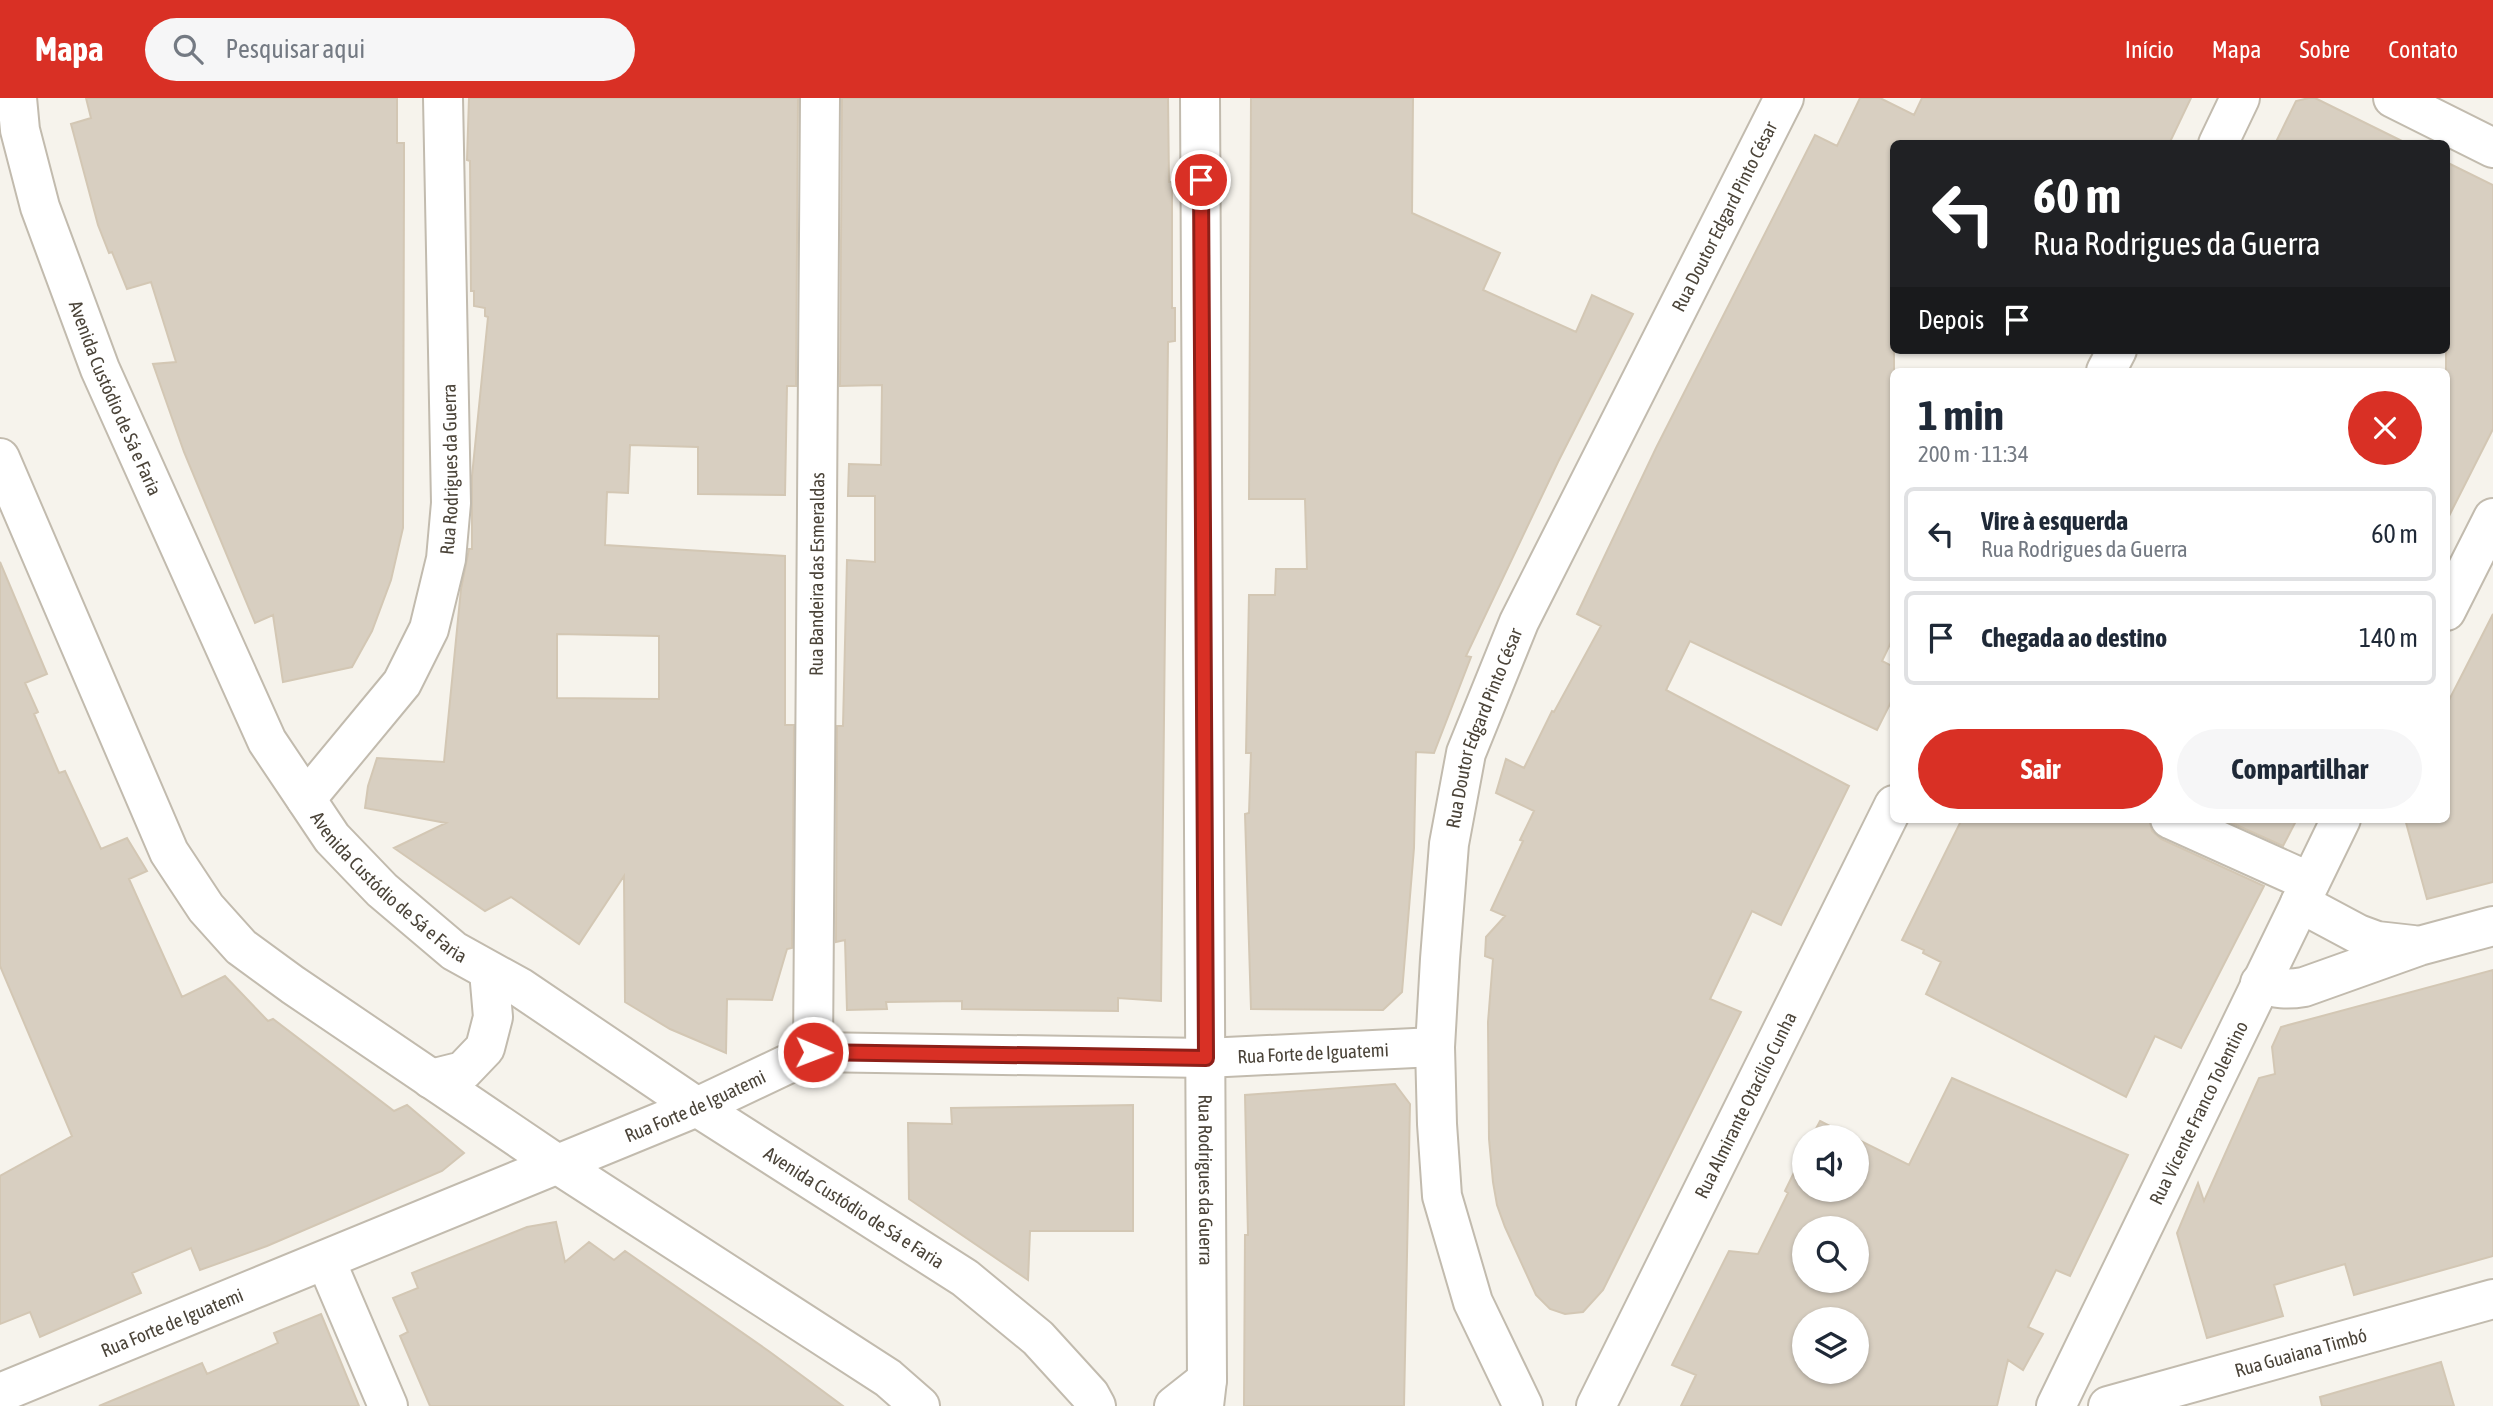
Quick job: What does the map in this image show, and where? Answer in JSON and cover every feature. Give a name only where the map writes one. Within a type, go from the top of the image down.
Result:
[{"type":"street","name":"Avenida Custódio de Sá e Faria","points":[[17,98],[20,130],[40,207],[100,369],[268,741],[332,838],[382,890],[454,951],[521,988],[697,1107],[965,1278],[1038,1338],[1090,1395],[1096,1406]]},
{"type":"street","name":"Rua Rodrigues da Guerra","points":[[306,799],[402,683],[429,629],[446,559],[451,503],[443,98]]},
{"type":"street","name":"Rua Bandeira das Esmeraldas","points":[[813,1052],[820,98]]},
{"type":"street","name":"Rua Rodrigues da Guerra","points":[[1174,1406],[1205,1393],[1206,1058],[1200,98]]},
{"type":"street","name":"Rua Doutor Edgard Pinto César","points":[[1523,1406],[1472,1302],[1442,1196],[1435,1047],[1449,844],[1466,753],[1519,622],[1784,98]]},
{"type":"street","points":[[2220,140],[2240,98]]},
{"type":"street","points":[[2393,98],[2493,148]]},
{"type":"street","points":[[0,458],[169,852],[206,908],[241,947],[557,1164],[888,1378],[920,1406]]},
{"type":"street","points":[[2450,603],[2493,520]]},
{"type":"street","name":"Rua Almirante Otacílio Cunha","points":[[1596,1406],[1890,813]]},
{"type":"street","points":[[2177,823],[2305,892],[2340,927],[2377,941],[2419,946]]},
{"type":"street","name":"Rua Vicente Franco Tolentino","points":[[2056,1406],[2339,823]]},
{"type":"street","points":[[2260,983],[2276,989],[2304,987],[2419,946],[2493,926]]},
{"type":"street","points":[[431,1079],[463,1071],[485,1048],[493,1017],[489,971]]},
{"type":"street","name":"Rua Forte de Iguatemi","points":[[0,1393],[697,1107],[813,1052],[1206,1058],[1435,1047]]},
{"type":"street","points":[[326,1261],[388,1406]]},
{"type":"street","name":"Rua Guaiana Timbó","points":[[2108,1406],[2493,1299]]},
{"type":"building","points":[[86,98],[397,98],[397,143],[404,143],[403,528],[391,580],[372,631],[352,667],[283,682],[273,615],[255,623],[184,452],[153,364],[176,362],[151,282],[127,289],[98,225],[71,124],[91,118]]},
{"type":"building","points":[[469,98],[798,98],[796,386],[787,386],[785,495],[698,494],[698,447],[630,445],[628,493],[607,492],[605,545],[785,556],[785,725],[794,725],[792,948],[787,949],[772,1000],[727,999],[726,1053],[670,1029],[625,1002],[624,876],[579,944],[511,897],[485,911],[394,848],[446,823],[365,808],[368,786],[377,758],[444,762],[461,589],[469,549],[472,549],[472,476],[488,317],[485,316],[485,308],[474,306],[474,291],[471,291],[470,161],[467,160]],"holes":[[[557,634],[659,636],[659,699],[557,698]]]},
{"type":"building","points":[[842,98],[1168,98],[1175,341],[1168,342],[1161,1001],[1118,998],[1118,1011],[962,1009],[962,1001],[886,1002],[887,1009],[847,1010],[845,940],[836,942],[837,726],[843,726],[847,560],[875,562],[875,496],[848,496],[849,464],[881,465],[882,385],[840,386]]},
{"type":"building","points":[[1251,98],[1413,98],[1412,213],[1500,253],[1483,290],[1576,332],[1592,295],[1633,314],[1558,462],[1466,656],[1471,657],[1434,753],[1416,752],[1414,848],[1402,992],[1383,1010],[1251,1009],[1245,814],[1249,813],[1251,753],[1246,753],[1249,595],[1275,595],[1276,569],[1307,569],[1305,499],[1249,499]]},
{"type":"building","points":[[1860,98],[1880,98],[1914,115],[1922,98],[2191,98],[2171,140],[1890,140],[1890,354],[1894,354],[1894,368],[1890,368],[1890,644],[1882,661],[1890,665],[1890,704],[1877,730],[1690,641],[1666,690],[1849,786],[1781,925],[1752,911],[1710,999],[1741,1012],[1603,1290],[1583,1312],[1565,1314],[1550,1309],[1536,1295],[1505,1227],[1493,1182],[1489,1139],[1488,1022],[1493,959],[1485,956],[1486,937],[1505,916],[1491,910],[1534,811],[1496,793],[1506,759],[1524,768],[1552,711],[1554,712],[1601,626],[1577,614],[1656,448],[1815,135],[1837,146]]},
{"type":"building","points":[[2315,98],[2400,140],[2277,140],[2296,101]]},
{"type":"building","points":[[2450,164],[2493,185],[2493,429],[2450,514],[2450,368],[2446,368],[2446,354],[2450,354]]},
{"type":"building","points":[[0,562],[47,674],[25,683],[38,712],[34,714],[59,773],[65,771],[101,849],[127,838],[147,871],[129,879],[182,997],[225,976],[268,1021],[273,1019],[394,1111],[407,1105],[464,1153],[442,1171],[267,1246],[200,1270],[191,1248],[132,1273],[141,1293],[40,1337],[30,1312],[0,1324],[0,1176],[72,1136],[0,966]]},
{"type":"building","points":[[2493,614],[2493,882],[2427,899],[2406,823],[2450,823],[2450,698]]},
{"type":"building","points":[[1960,823],[2150,823],[2152,831],[2161,839],[2264,886],[2181,1048],[2155,1036],[2126,1097],[1926,994],[1941,962],[1902,940]]},
{"type":"building","points":[[2232,823],[2295,823],[2283,846]]},
{"type":"building","points":[[2493,970],[2493,1256],[2354,1295],[2345,1264],[2274,1285],[2283,1316],[2207,1338],[2177,1233],[2198,1183],[2204,1201],[2259,1078],[2275,1074],[2272,1047],[2281,1027]]},
{"type":"building","points":[[1952,1078],[2128,1155],[2070,1276],[2056,1270],[2028,1327],[2043,1334],[2023,1370],[2008,1360],[1997,1406],[1681,1406],[1696,1375],[1672,1365],[1729,1251],[1758,1254],[1788,1193],[1785,1191],[1792,1177],[1792,1202],[1869,1202],[1869,1145],[1909,1165]]},
{"type":"building","points":[[1395,1084],[1410,1104],[1404,1406],[1244,1406],[1245,1235],[1248,1235],[1245,1095]]},
{"type":"building","points":[[1133,1105],[1133,1231],[1030,1231],[1028,1280],[909,1199],[908,1123],[952,1124],[951,1108]]},
{"type":"building","points":[[556,1222],[565,1262],[589,1242],[614,1260],[625,1251],[843,1406],[430,1406],[400,1336],[408,1332],[393,1298],[418,1288],[412,1273],[527,1227]]},
{"type":"building","points":[[321,1314],[359,1406],[99,1406],[202,1363],[207,1374],[278,1343],[274,1333]]},
{"type":"building","points":[[2441,1362],[2454,1406],[2322,1406],[2320,1397]]},
{"type":"route","points":[[813,1052],[1206,1058],[1201,180]]}]
